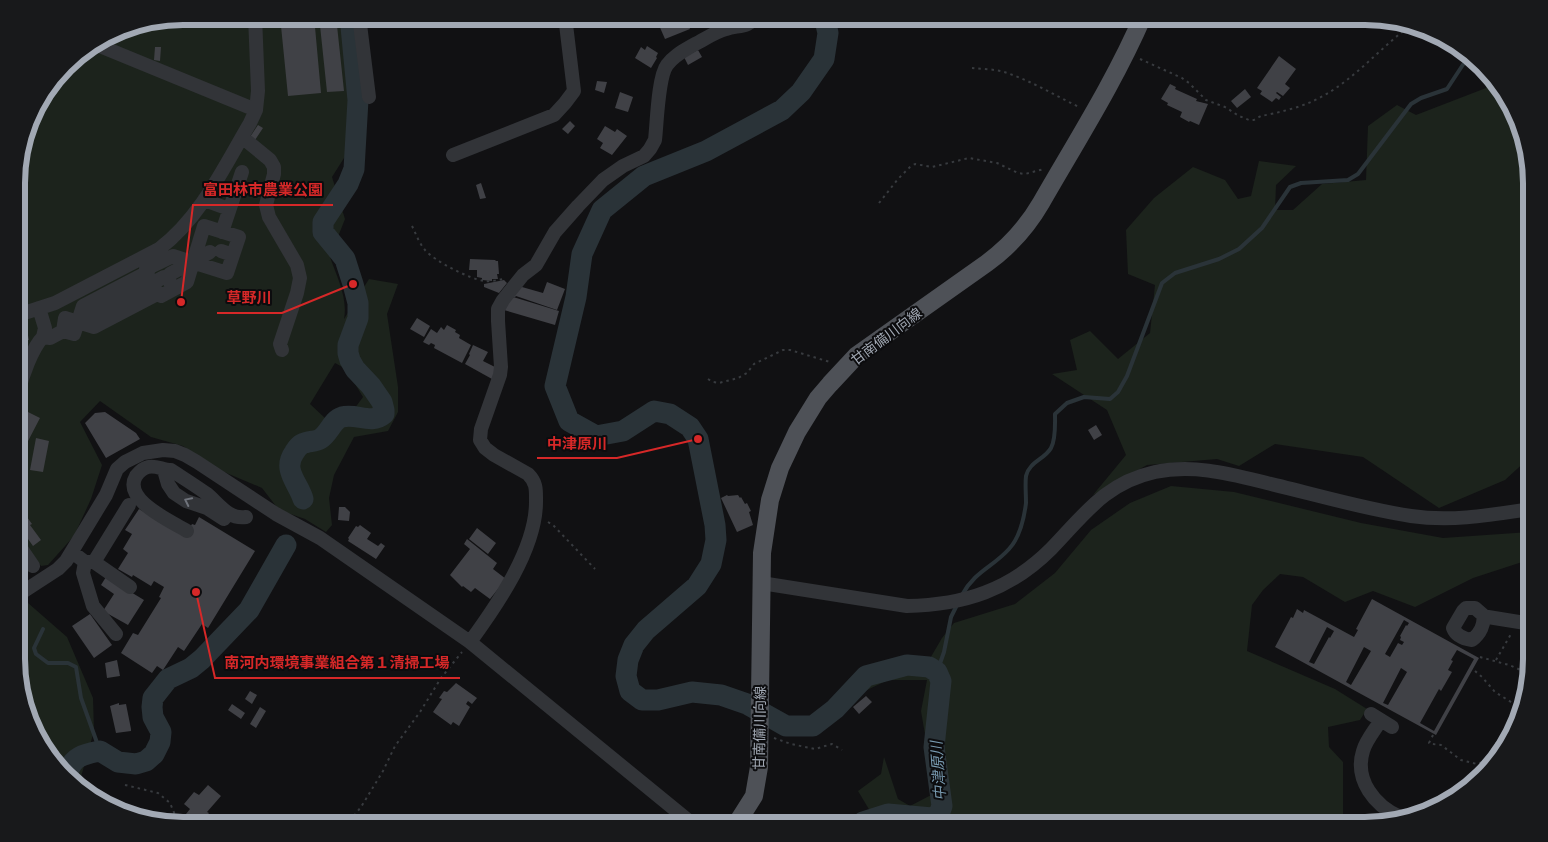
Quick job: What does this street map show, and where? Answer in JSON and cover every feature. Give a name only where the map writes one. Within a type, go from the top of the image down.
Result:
[{"type":"main road","name":"甘南備川向線","points":[[741,817],[754,796],[759,767],[761,583],[766,520],[780,468],[797,432],[818,398],[857,355],[1000,254],[1034,217],[1127,52],[1139,25]]},
{"type":"street","points":[[25,312],[55,303],[159,248],[174,238],[204,200],[256,110],[258,91],[256,25]]},
{"type":"street","points":[[360,25],[369,97]]},
{"type":"street","points":[[453,155],[554,115],[565,103],[574,91],[566,25]]},
{"type":"street","points":[[470,642],[500,598],[518,565],[531,537],[536,512],[536,487],[534,480],[528,474],[485,448],[480,440],[481,429],[500,375],[498,309],[518,280],[536,265],[555,232],[603,180],[623,166],[644,156],[650,149],[655,140],[662,76],[667,65],[676,56],[714,33],[727,28],[744,27],[747,25]]},
{"type":"street","points":[[102,47],[256,110]]},
{"type":"street","points":[[242,137],[270,160],[274,168],[266,205],[269,217],[297,265],[300,278],[280,344],[282,350]]},
{"type":"street","points":[[44,337],[50,338],[187,264],[229,209],[242,172]]},
{"type":"street","points":[[204,200],[229,209]]},
{"type":"street","points":[[102,309],[187,264]]},
{"type":"street","points":[[25,371],[32,358],[36,344],[44,337],[45,328],[39,308]]},
{"type":"street","points":[[25,590],[58,569],[72,552],[106,495],[118,469],[125,462],[143,453],[163,450],[175,451],[185,455],[282,518],[315,535],[470,642],[684,817]]},
{"type":"street","points":[[186,531],[142,503],[136,495],[134,488],[134,479],[140,471],[147,467],[159,467],[164,470],[170,470],[208,495],[224,510],[237,518],[246,517],[256,502]]},
{"type":"street","points":[[761,583],[908,606],[941,605],[978,596],[994,589],[1033,565],[1051,549],[1088,509],[1114,489],[1131,480],[1154,472],[1176,469],[1215,471],[1392,512],[1431,518],[1479,517],[1523,511]]},
{"type":"street","points":[[116,634],[93,606],[83,573],[129,505]]},
{"type":"street","points":[[72,552],[130,587]]},
{"type":"street","points":[[25,554],[33,566]]},
{"type":"street","points":[[1484,619],[1488,617],[1523,623]]},
{"type":"street","points":[[1381,720],[1364,748],[1361,757],[1361,771],[1365,784],[1373,797],[1395,814]]},
{"type":"path","points":[[1127,52],[1182,78],[1190,83],[1206,100],[1225,107],[1239,116],[1254,120],[1261,116],[1312,102],[1361,68],[1405,30]]},
{"type":"path","points":[[972,68],[1002,71],[1036,84],[1044,91],[1092,114]]},
{"type":"path","points":[[879,203],[898,179],[915,164],[932,167],[969,158],[997,163],[1018,174],[1051,167],[1060,171]]},
{"type":"path","points":[[412,226],[426,252],[455,270],[486,282],[504,279],[518,280]]},
{"type":"path","points":[[708,379],[720,383],[738,378],[760,360],[783,350],[790,350],[833,363],[842,371]]},
{"type":"path","points":[[535,520],[545,520],[553,525],[595,569]]},
{"type":"path","points":[[1496,660],[1515,628],[1516,622]]},
{"type":"path","points":[[353,817],[366,800],[395,746],[420,712],[441,678],[470,642]]},
{"type":"path","points":[[1480,656],[1496,660],[1523,671]]},
{"type":"path","points":[[1475,671],[1495,692],[1516,705]]},
{"type":"path","points":[[760,731],[791,744],[815,749],[832,744],[842,750]]},
{"type":"path","points":[[1433,735],[1429,743],[1441,745],[1461,760],[1477,764],[1487,759],[1498,740],[1503,736]]},
{"type":"path","points":[[125,785],[158,793],[170,803],[176,817]]},
{"type":"shaded area","points":[[173,25],[346,25],[355,99],[351,147],[332,177],[345,219],[330,257],[343,295],[344,319],[369,279],[398,284],[387,314],[398,387],[398,412],[388,431],[354,437],[334,475],[329,498],[332,525],[326,532],[305,519],[279,510],[262,488],[217,469],[183,446],[151,437],[100,401],[80,422],[102,465],[91,499],[74,536],[48,565],[41,566],[39,563],[25,575],[25,183],[26,163],[33,132],[46,104],[64,79],[79,64],[104,46],[132,33]],"holes":[[[335,363],[346,369],[363,397],[352,412],[326,419],[310,404]]]},
{"type":"shaded area","points":[[1485,80],[1507,113],[1515,132],[1523,173],[1523,464],[1505,480],[1439,508],[1363,457],[1275,444],[1239,466],[1217,459],[1147,465],[1093,495],[1126,455],[1107,410],[1052,374],[1077,370],[1070,340],[1090,331],[1118,359],[1150,333],[1155,285],[1128,274],[1126,230],[1154,198],[1193,167],[1225,180],[1238,199],[1251,196],[1259,161],[1296,166],[1276,185],[1275,210],[1293,210],[1322,184],[1366,180],[1368,126],[1397,105],[1416,115],[1486,88]]},
{"type":"shaded area","points":[[1171,486],[1234,492],[1361,523],[1443,538],[1523,533],[1523,562],[1473,578],[1415,607],[1373,591],[1345,602],[1303,577],[1280,574],[1263,590],[1252,605],[1247,651],[1335,689],[1367,709],[1360,720],[1328,727],[1329,747],[1343,762],[1343,817],[874,817],[858,791],[881,774],[884,757],[898,799],[910,806],[935,793],[921,711],[927,680],[888,680],[867,690],[869,682],[894,673],[925,667],[942,638],[954,623],[1015,604],[1055,573],[1091,530],[1130,503]]},
{"type":"shaded area","points":[[28,603],[67,637],[93,698],[94,731],[80,779],[71,771],[46,738],[30,700],[26,679],[25,604]]},
{"type":"building","points":[[281,25],[315,25],[321,93],[288,96]]},
{"type":"building","points":[[320,25],[337,25],[344,91],[327,92]]},
{"type":"building","points":[[659,25],[688,25],[690,29],[665,39]]},
{"type":"building","points":[[647,46],[658,53],[651,68],[635,58],[641,47],[645,50]]},
{"type":"building","points":[[155,47],[161,47],[160,61],[154,60]]},
{"type":"building","points":[[698,50],[702,57],[688,65],[684,57]]},
{"type":"building","points":[[1279,56],[1296,69],[1285,84],[1290,88],[1283,96],[1277,92],[1281,97],[1279,100],[1276,98],[1272,102],[1260,94],[1262,91],[1257,88]]},
{"type":"building","points":[[597,81],[607,82],[604,93],[595,90]]},
{"type":"building","points":[[1170,84],[1176,87],[1175,89],[1197,99],[1196,101],[1208,104],[1199,125],[1180,117],[1182,112],[1167,105],[1168,103],[1161,99]]},
{"type":"building","points":[[1245,89],[1251,97],[1237,108],[1231,101]]},
{"type":"building","points":[[620,92],[633,97],[628,112],[615,108]]},
{"type":"building","points":[[570,121],[575,126],[568,134],[562,129]]},
{"type":"building","points":[[258,125],[263,128],[255,140],[250,137]]},
{"type":"building","points":[[605,126],[615,132],[617,129],[627,136],[612,155],[600,148],[603,143],[597,139]]},
{"type":"building","points":[[481,183],[486,198],[480,199],[476,185]]},
{"type":"building","points":[[470,259],[498,261],[498,279],[492,279],[492,281],[482,280],[482,278],[477,277],[477,270],[469,270]]},
{"type":"building","points":[[504,280],[507,283],[499,293],[484,287],[484,284]]},
{"type":"building","points":[[547,282],[565,289],[557,310],[516,296],[514,298],[511,295],[518,285],[543,293]]},
{"type":"building","points":[[510,296],[559,311],[555,325],[504,310]]},
{"type":"building","points":[[417,318],[430,326],[424,337],[410,329]]},
{"type":"building","points":[[447,325],[456,330],[455,332],[460,335],[459,338],[471,345],[462,363],[434,348],[435,345],[423,342],[431,329],[437,333],[441,327],[444,330]]},
{"type":"building","points":[[25,326],[29,340],[25,341]]},
{"type":"building","points":[[473,345],[488,352],[483,361],[497,368],[492,379],[465,364]]},
{"type":"building","points":[[25,410],[40,418],[25,444]]},
{"type":"building","points":[[105,412],[136,433],[140,439],[106,458],[85,423],[95,413]]},
{"type":"building","points":[[1096,425],[1102,435],[1094,440],[1088,430]]},
{"type":"building","points":[[36,438],[49,441],[43,472],[30,470]]},
{"type":"building","points":[[727,495],[738,495],[745,504],[747,503],[751,511],[749,512],[753,525],[737,532],[721,498]]},
{"type":"building","points":[[339,507],[345,507],[350,512],[349,521],[338,520]]},
{"type":"building","points":[[139,509],[185,536],[192,524],[195,525],[199,517],[255,551],[208,628],[202,624],[184,651],[178,647],[163,670],[157,666],[152,673],[121,653],[133,633],[138,635],[161,598],[159,597],[164,587],[154,581],[151,586],[133,575],[132,577],[118,569],[128,553],[123,549],[132,534],[125,530]]},
{"type":"building","points":[[27,517],[32,524],[30,525],[41,540],[33,546],[25,535],[25,518]]},
{"type":"building","points":[[360,525],[371,533],[367,539],[378,546],[381,543],[385,546],[376,559],[348,541],[356,526]]},
{"type":"building","points":[[477,528],[496,543],[488,554],[469,539]]},
{"type":"building","points":[[467,539],[497,563],[493,569],[506,579],[490,599],[475,588],[471,592],[462,587],[450,575],[470,549],[464,544]]},
{"type":"building","points":[[106,577],[144,600],[128,625],[103,611],[114,594],[101,585]]},
{"type":"building","points":[[1372,599],[1479,658],[1436,735],[1275,647],[1297,609],[1303,613],[1304,610],[1354,637],[1358,630],[1356,629]],"holes":[[[1404,620],[1409,623],[1400,636],[1400,640],[1404,642],[1402,645],[1398,643],[1390,657],[1385,654]],[[1327,627],[1334,631],[1314,664],[1309,662]],[[1364,647],[1371,651],[1351,685],[1346,682]],[[1457,650],[1474,659],[1434,731],[1420,723],[1439,689],[1441,691],[1452,672],[1448,670],[1453,661],[1451,660]],[[1401,668],[1407,672],[1388,705],[1383,703]]]},
{"type":"building","points":[[90,614],[112,645],[94,658],[72,626]]},
{"type":"building","points":[[117,660],[120,676],[107,678],[105,663]]},
{"type":"building","points":[[456,683],[477,698],[472,704],[468,701],[466,704],[470,707],[459,726],[453,722],[451,725],[433,712],[442,699],[439,698],[444,691],[447,692]]},
{"type":"building","points":[[250,691],[257,695],[252,704],[245,699]]},
{"type":"building","points":[[866,696],[872,702],[859,714],[853,707]]},
{"type":"building","points":[[119,703],[119,705],[126,704],[131,731],[116,733],[110,706]]},
{"type":"building","points":[[232,704],[245,713],[241,719],[228,710]]},
{"type":"building","points":[[260,707],[266,711],[256,728],[250,724]]},
{"type":"building","points":[[208,785],[221,796],[207,812],[209,813],[206,817],[189,817],[186,814],[190,809],[184,804],[194,792],[199,795]]},
{"type":"waterway","points":[[303,499],[292,477],[290,465],[291,459],[298,447],[304,443],[320,439],[342,417],[353,416],[374,419],[384,414],[382,402],[350,360],[348,345],[358,318],[358,303],[345,259],[323,232],[323,222],[348,184],[354,169],[358,100],[351,25]]},
{"type":"waterway","name":"中津原川","points":[[826,25],[828,33],[824,59],[801,92],[782,110],[706,151],[644,176],[602,210],[582,254],[576,297],[555,386],[569,421],[596,436],[623,431],[654,411],[670,414],[690,427],[698,439],[715,525],[716,540],[711,564],[697,586],[646,630],[634,645],[628,660],[626,676],[630,691],[642,700],[658,700],[692,692],[721,695],[747,704],[786,726],[813,726],[835,709],[866,676],[907,665],[929,667],[937,672],[941,681],[934,747],[942,806],[939,814],[934,817]]},
{"type":"waterway","points":[[962,595],[973,580],[1003,555],[1016,539],[1021,528],[1026,503],[1026,476],[1030,467],[1045,455],[1053,444],[1055,414],[1067,403],[1084,397],[1110,399],[1118,392],[1127,376],[1162,283],[1175,273],[1219,259],[1239,249],[1262,228],[1290,187],[1301,183],[1348,180],[1358,174],[1411,104],[1421,98],[1447,89],[1465,61]]},
{"type":"waterway","points":[[69,769],[76,759],[94,752],[100,751],[118,762],[136,764],[146,761],[154,754],[160,742],[161,732],[153,717],[153,698],[168,679],[191,668],[202,659],[249,610],[286,545]]},
{"type":"waterway","points":[[937,672],[944,652],[951,617],[957,605]]},
{"type":"waterway","points":[[43,629],[34,648],[36,654],[48,663],[68,663],[76,667],[81,698],[100,751]]},
{"type":"waterway","name":"中津原川","points":[[879,817],[888,814],[921,817]]},
{"type":"place","name":"草野川","points":[[353,284]]},
{"type":"place","name":"富田林市農業公園","points":[[181,302]]},
{"type":"place","name":"中津原川","points":[[698,439]]},
{"type":"place","name":"南河内環境事業組合第１清掃工場","points":[[196,592]]}]
